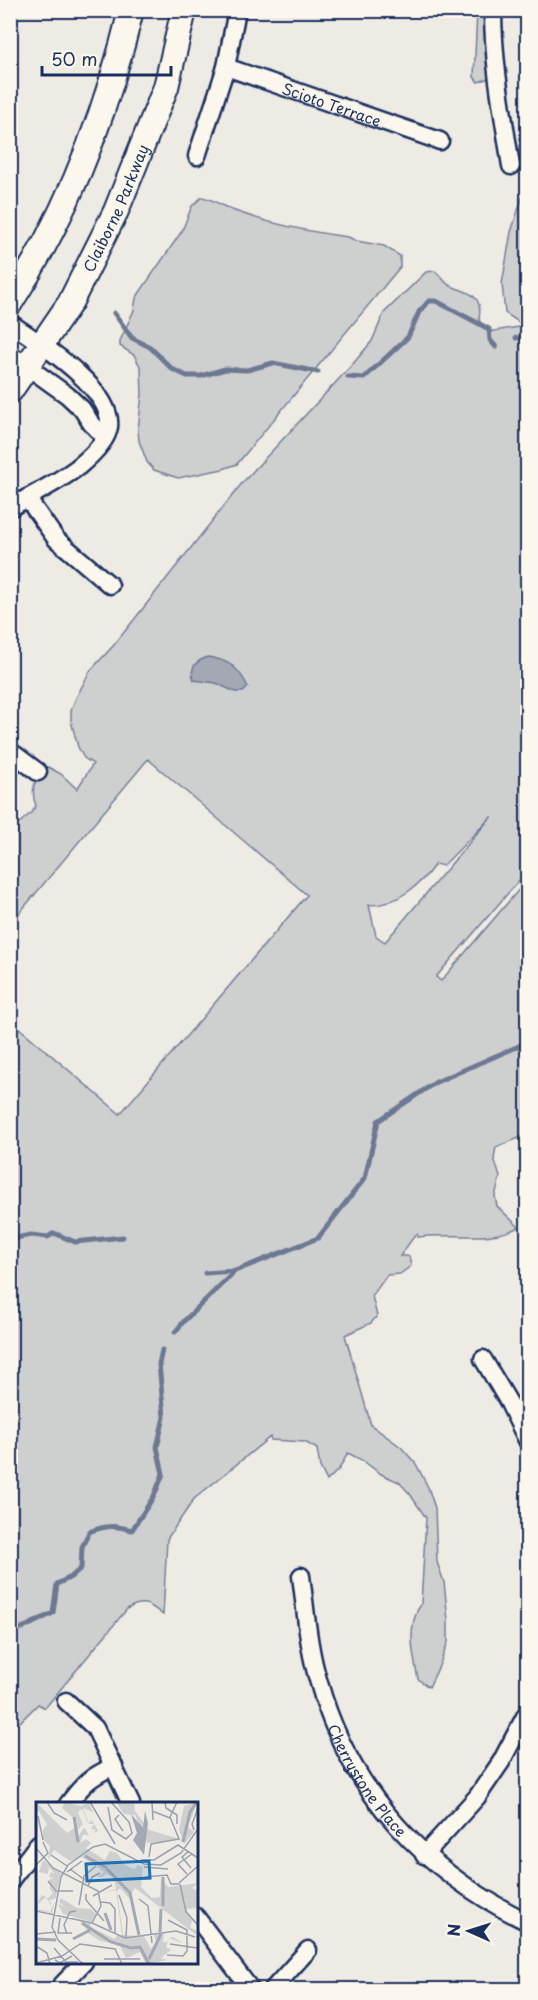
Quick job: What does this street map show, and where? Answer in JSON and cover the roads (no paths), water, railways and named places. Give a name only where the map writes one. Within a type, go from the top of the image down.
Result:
[{"type":"main road","points":[[10,303],[61,213],[92,144],[119,60],[131,10]]},
{"type":"main road","name":"Claiborne Parkway","points":[[10,391],[19,360],[42,345],[69,303],[116,211],[166,87],[184,10]]},
{"type":"street","points":[[197,156],[226,67],[237,10]]},
{"type":"street","points":[[493,10],[496,73],[511,166]]},
{"type":"street","name":"Scioto Terrace","points":[[226,67],[440,141]]},
{"type":"street","points":[[10,323],[89,382],[103,402],[109,426],[105,437],[90,456],[78,466],[46,488],[10,508]]},
{"type":"street","points":[[19,360],[82,409],[91,423],[105,437]]},
{"type":"street","points":[[27,498],[56,539],[111,585]]},
{"type":"street","points":[[10,751],[38,772]]},
{"type":"street","points":[[483,1359],[508,1401],[528,1442]]},
{"type":"street","name":"Cherrystone Place","points":[[301,1576],[311,1650],[319,1684],[333,1724],[350,1760],[371,1794],[424,1855],[475,1894],[528,1922]]},
{"type":"street","points":[[66,1701],[95,1728],[131,1802]]},
{"type":"street","points":[[424,1855],[477,1797],[501,1762],[528,1711]]},
{"type":"street","points":[[69,1802],[84,1783],[114,1766]]},
{"type":"street","points":[[10,1881],[36,1847]]},
{"type":"street","points":[[198,1920],[251,1989]]},
{"type":"street","points":[[272,1989],[308,1950]]},
{"type":"street","points":[[57,1989],[82,1964]]},
{"type":"waterway","points":[[348,377],[364,378],[408,337],[419,312],[429,301],[436,301],[489,329],[490,340],[496,347]]},
{"type":"waterway","points":[[114,313],[132,338],[150,347],[172,369],[187,376],[201,376],[225,369],[247,370],[273,363],[318,372]]},
{"type":"waterway","points":[[516,338],[524,336],[528,338]]},
{"type":"waterway","points":[[175,1332],[235,1271],[318,1238],[365,1178],[378,1121],[436,1082],[528,1042]]},
{"type":"waterway","points":[[10,1254],[16,1238],[31,1235],[48,1237],[54,1233],[75,1242],[123,1237]]},
{"type":"waterway","points":[[205,1273],[235,1271]]},
{"type":"waterway","points":[[10,1629],[23,1628],[53,1613],[57,1584],[71,1577],[81,1568],[82,1547],[89,1532],[110,1526],[132,1530],[154,1496],[163,1474],[157,1447],[164,1417],[159,1364],[162,1350]]}]
